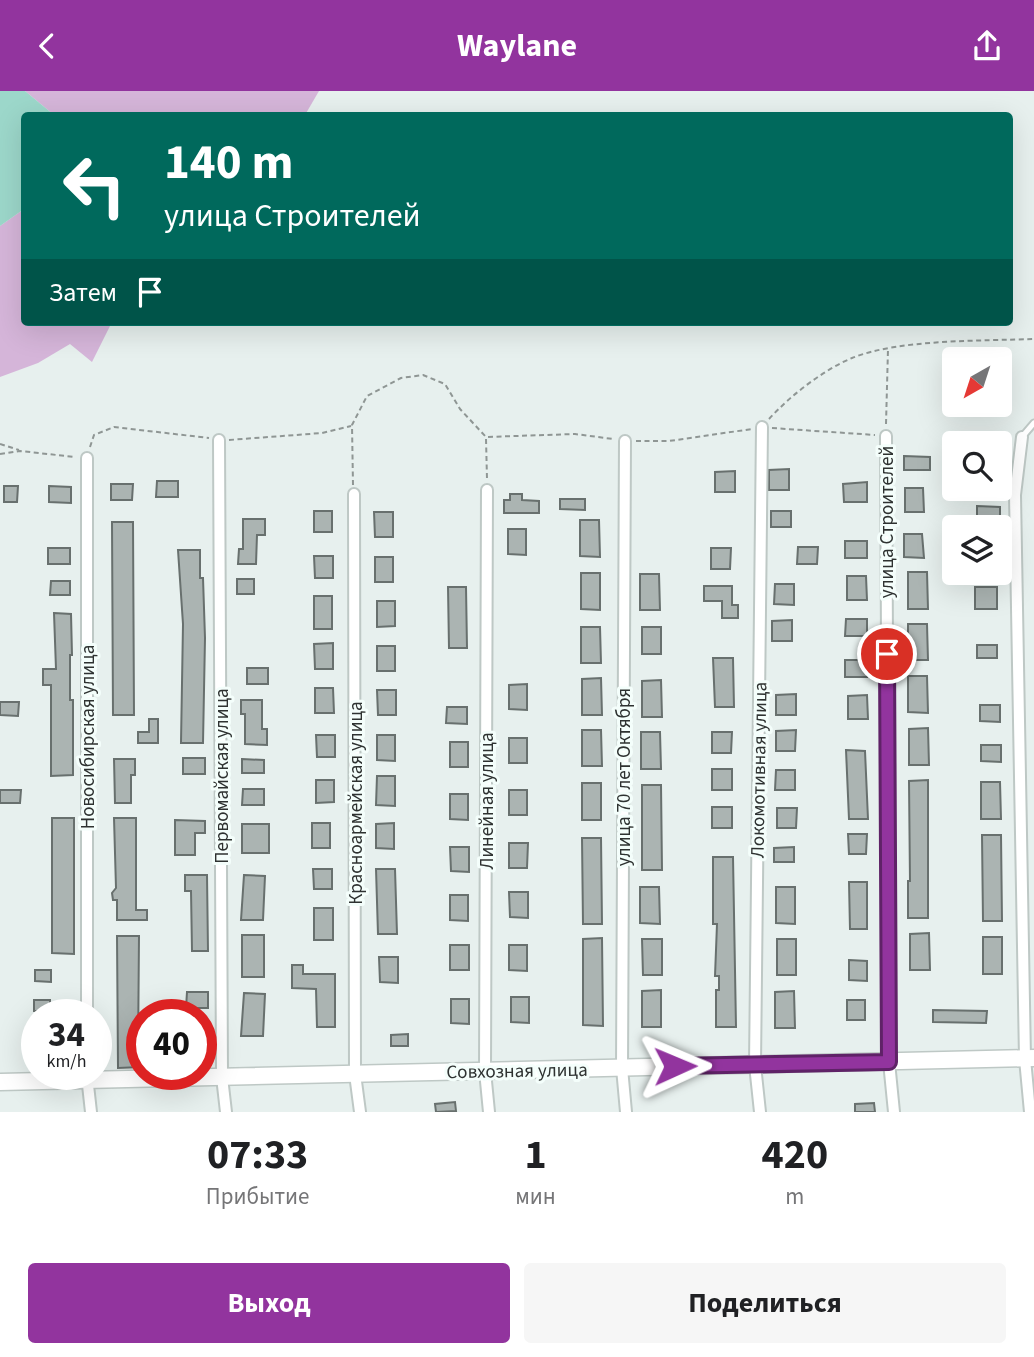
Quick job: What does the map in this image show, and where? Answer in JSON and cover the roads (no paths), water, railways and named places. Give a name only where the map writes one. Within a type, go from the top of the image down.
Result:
[{"type":"street","name":"Локомотивная улица","points":[[760,1112],[755,1065],[761,427]]},
{"type":"street","name":"улица Строителей","points":[[886,436],[889,1062],[894,1112]]},
{"type":"street","points":[[1022,437],[1015,495],[1030,1112]]},
{"type":"street","name":"Первомайская улица","points":[[219,440],[222,1077],[226,1112]]},
{"type":"street","name":"улица 70 лет Октября","points":[[625,441],[622,1068],[626,1112]]},
{"type":"street","name":"Новосибирская улица","points":[[87,458],[87,999]]},
{"type":"street","name":"Линейная улица","points":[[487,490],[485,1071],[489,1112]]},
{"type":"street","name":"Красноармейская улица","points":[[354,494],[355,1074],[360,1112]]},
{"type":"street","name":"Совхозная улица","points":[[112,1077],[222,1077],[1029,1058]]},
{"type":"street","name":"Совхозная улица","points":[[0,1082],[21,1081]]},
{"type":"street","points":[[89,1090],[91,1112]]},
{"type":"lane","points":[[1022,437],[1034,423]]}]
